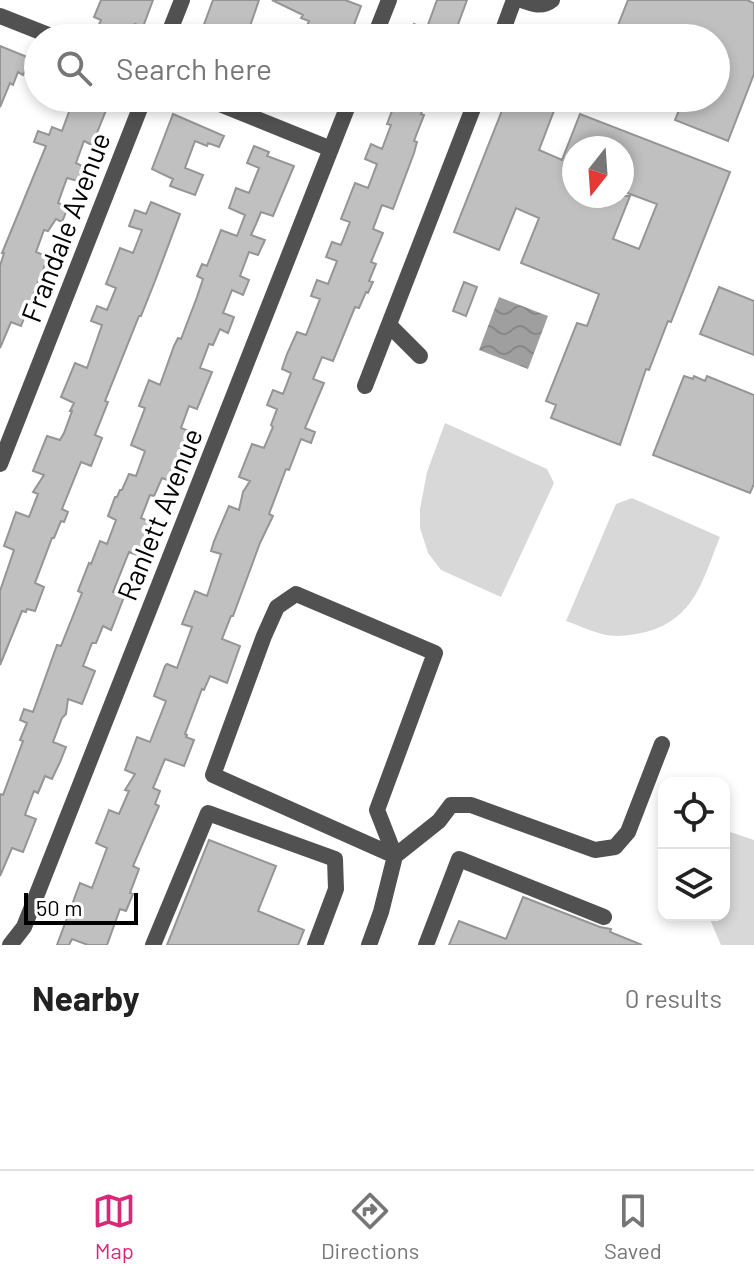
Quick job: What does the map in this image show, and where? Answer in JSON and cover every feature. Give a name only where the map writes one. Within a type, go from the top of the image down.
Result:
[{"type":"street","points":[[173,24],[182,0]]},
{"type":"street","points":[[380,24],[389,0]]},
{"type":"street","points":[[505,24],[514,0]]},
{"type":"street","points":[[521,0],[546,5],[552,0]]},
{"type":"street","points":[[0,16],[24,25]]},
{"type":"street","name":"Frandale Avenue","points":[[0,464],[138,112]]},
{"type":"street","points":[[240,112],[331,149]]},
{"type":"street","name":"Ranlett Avenue","points":[[10,945],[24,927],[346,112]]},
{"type":"street","points":[[365,386],[472,112]]},
{"type":"street","points":[[389,325],[420,356]]},
{"type":"street","points":[[369,945],[395,856],[377,810],[435,653],[296,594],[277,607],[213,775],[395,856]]},
{"type":"street","points":[[395,856],[439,821],[451,805],[471,805],[595,850],[615,847],[628,832],[662,744]]},
{"type":"street","points":[[153,945],[208,813],[335,859],[336,889],[315,945]]},
{"type":"street","points":[[426,945],[459,859],[604,917]]},
{"type":"shaded area","points":[[445,423],[547,469],[554,483],[501,597],[441,570],[428,553],[420,528],[420,509],[427,472]]},
{"type":"shaded area","points":[[632,498],[720,537],[702,582],[676,618],[646,632],[608,635],[566,621],[616,504]]},
{"type":"shaded area","points":[[730,832],[754,840],[754,945],[721,945],[711,921],[730,921]]},
{"type":"water","points":[[499,297],[548,316],[528,369],[479,350]]},
{"type":"building","points":[[101,0],[153,0],[144,24],[99,24],[101,20],[94,17]]},
{"type":"building","points":[[213,0],[259,0],[251,24],[204,24]]},
{"type":"building","points":[[272,0],[345,0],[361,6],[354,24],[308,24],[309,21],[301,18],[303,15]]},
{"type":"building","points":[[437,0],[467,0],[458,24],[428,24]]},
{"type":"building","points":[[628,0],[747,0],[754,3],[754,74],[728,141],[675,120],[678,112],[730,112],[730,24],[619,24]]},
{"type":"building","points":[[0,46],[24,56],[24,73],[18,72],[13,85],[10,83],[0,107]]},
{"type":"building","points":[[69,112],[105,112],[92,145],[84,141],[76,163],[84,167],[78,181],[67,178],[58,203],[68,207],[62,222],[56,219],[48,231],[44,230],[36,252],[48,257],[21,326],[11,322],[0,348],[2,253],[46,146],[34,142],[38,131],[49,135],[52,127],[62,131]]},
{"type":"building","points":[[392,112],[422,112],[424,115],[414,141],[417,142],[414,153],[393,209],[382,205],[373,229],[383,233],[371,262],[376,264],[369,281],[373,282],[359,308],[355,307],[333,361],[322,357],[313,379],[324,383],[305,428],[315,432],[311,443],[301,439],[289,470],[286,469],[269,514],[273,516],[222,639],[240,646],[227,683],[210,676],[202,689],[185,734],[194,740],[184,766],[165,759],[153,788],[160,791],[155,804],[159,806],[133,866],[139,869],[130,893],[133,894],[126,911],[120,909],[107,945],[88,945],[72,939],[69,945],[57,945],[80,883],[92,888],[107,848],[96,843],[109,810],[119,814],[129,791],[125,790],[135,774],[125,770],[137,737],[150,742],[166,701],[154,696],[165,666],[177,668],[192,627],[182,624],[195,591],[207,596],[221,554],[211,551],[214,541],[229,506],[239,510],[243,492],[250,481],[239,477],[252,444],[264,448],[273,427],[277,409],[267,405],[273,390],[283,394],[291,373],[282,369],[287,354],[297,332],[306,335],[320,299],[311,296],[317,280],[328,284],[337,261],[326,257],[332,242],[341,245],[350,222],[341,219],[355,183],[368,188],[377,164],[365,159],[371,144],[382,149],[391,125],[387,124]]},
{"type":"building","points":[[501,112],[553,112],[539,150],[562,160],[562,208],[625,208],[613,239],[639,249],[657,204],[634,195],[634,136],[571,136],[580,114],[730,172],[671,322],[668,321],[649,370],[646,369],[620,445],[551,418],[556,405],[546,401],[577,323],[587,326],[599,294],[521,263],[539,218],[516,208],[499,250],[454,232]]},
{"type":"building","points":[[173,114],[224,136],[219,147],[195,141],[185,168],[203,175],[195,195],[170,186],[173,179],[152,169]]},
{"type":"building","points":[[254,146],[269,152],[267,156],[294,166],[273,216],[261,212],[251,235],[265,240],[258,255],[249,252],[240,276],[249,280],[243,295],[232,290],[223,313],[234,317],[228,333],[220,329],[213,345],[209,344],[200,368],[212,372],[197,409],[189,406],[181,428],[189,431],[170,481],[162,478],[154,496],[150,495],[141,518],[153,523],[140,556],[129,552],[113,592],[124,597],[111,630],[103,626],[96,643],[92,643],[83,666],[95,671],[82,704],[68,699],[66,714],[53,742],[66,747],[52,779],[45,776],[38,793],[34,791],[25,815],[36,819],[23,852],[12,848],[0,876],[0,794],[3,795],[23,741],[20,740],[27,723],[20,720],[24,709],[33,712],[57,645],[61,646],[82,593],[78,591],[89,563],[100,541],[107,544],[116,520],[108,516],[115,497],[129,474],[136,476],[145,451],[131,445],[145,408],[139,406],[149,380],[160,385],[197,297],[203,279],[197,276],[202,264],[207,266],[221,230],[237,236],[245,215],[229,208],[236,188],[249,193],[259,168],[247,163]]},
{"type":"building","points":[[151,202],[180,214],[105,401],[108,402],[95,435],[102,438],[91,466],[81,462],[62,509],[68,512],[52,538],[35,583],[44,587],[35,611],[22,611],[0,665],[0,591],[14,550],[4,546],[16,512],[29,517],[38,494],[33,492],[44,475],[33,471],[47,436],[60,440],[72,411],[74,403],[61,397],[75,363],[87,368],[102,325],[91,321],[97,306],[107,310],[116,288],[106,284],[120,248],[133,253],[142,230],[129,226],[135,210],[146,214]]},
{"type":"building","points":[[464,282],[477,287],[466,316],[453,311]]},
{"type":"building","points":[[719,287],[754,301],[754,355],[700,334]]},
{"type":"building","points":[[684,376],[705,381],[707,376],[754,395],[754,484],[750,493],[653,455]]},
{"type":"building","points":[[209,840],[276,866],[258,911],[304,930],[298,945],[167,945]]},
{"type":"building","points":[[523,897],[611,929],[610,932],[642,945],[449,945],[459,921],[506,939]]}]
